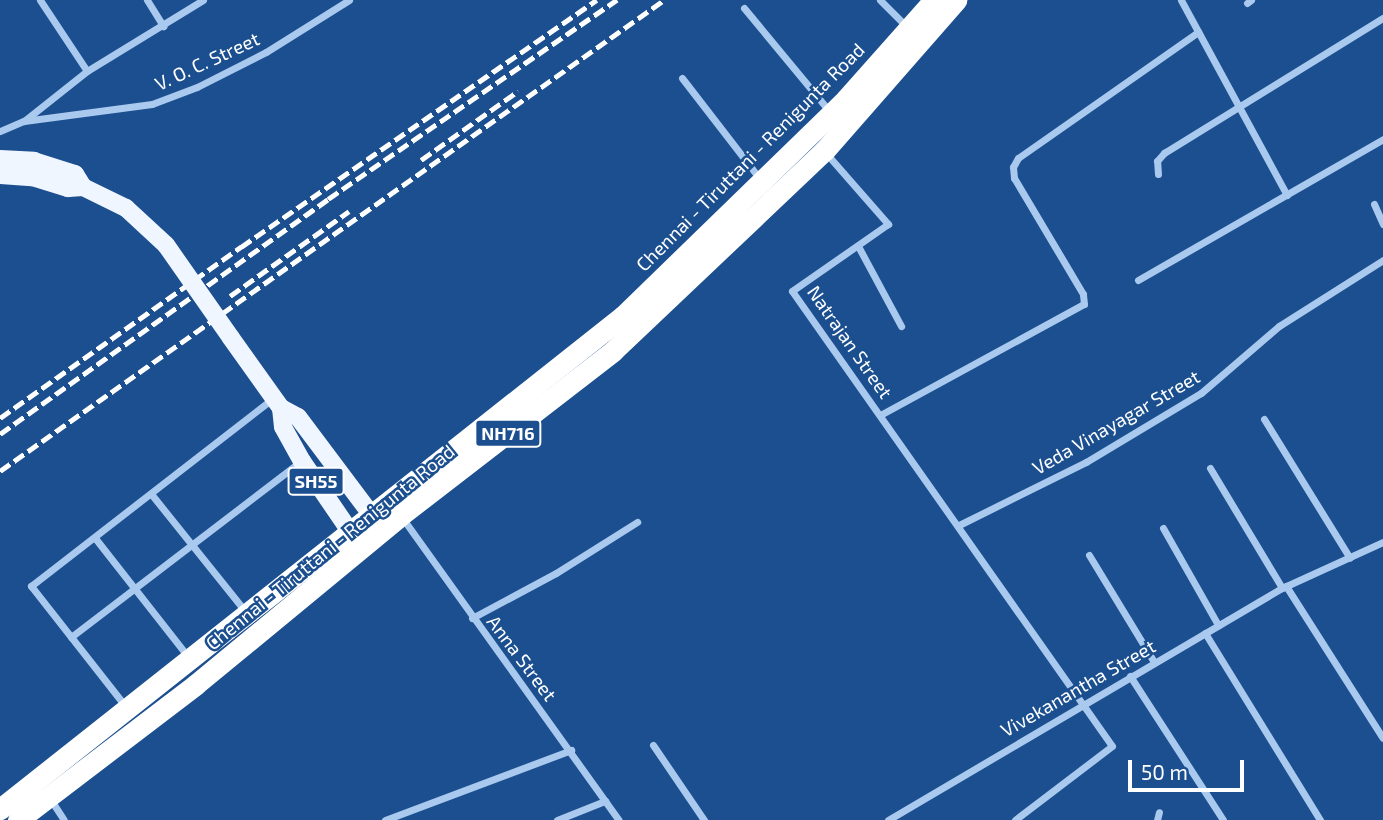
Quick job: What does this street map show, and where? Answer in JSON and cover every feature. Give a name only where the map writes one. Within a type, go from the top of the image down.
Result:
[{"type":"highway","name":"Chennai - Tiruttani - Renigunta Road","points":[[0,809],[126,707],[247,615],[377,524],[623,316],[762,183],[817,143],[831,113],[933,0]]},
{"type":"highway","name":"Chennai - Tiruttani - Renigunta Road","points":[[377,524],[401,515],[613,351],[956,0]]},
{"type":"highway","name":"Chennai - Tiruttani - Renigunta Road","points":[[18,820],[240,649],[356,540]]},
{"type":"highway","points":[[226,631],[240,649]]},
{"type":"main road","points":[[0,159],[34,161],[75,174],[83,187]]},
{"type":"main road","points":[[0,175],[32,177],[68,188],[83,187],[126,208],[166,245],[278,403]]},
{"type":"main road","name":"SH55","points":[[278,403],[298,417],[377,524]]},
{"type":"main road","name":"SH55","points":[[278,403],[283,427],[302,461],[356,540]]},
{"type":"street","points":[[40,0],[87,71]]},
{"type":"street","points":[[147,0],[163,26]]},
{"type":"street","name":"V. O. C. Street","points":[[23,121],[152,104],[197,87],[266,52],[349,0]]},
{"type":"street","points":[[880,0],[908,28]]},
{"type":"street","points":[[1181,0],[1287,195]]},
{"type":"street","points":[[0,131],[23,121],[87,71],[163,26],[199,1]]},
{"type":"street","points":[[744,8],[831,113]]},
{"type":"street","points":[[1158,174],[1157,161],[1164,153],[1383,18]]},
{"type":"street","points":[[1015,820],[1112,746],[882,414],[1078,310],[1084,304],[1083,294],[1014,178],[1013,167],[1018,158],[1198,32]]},
{"type":"street","points":[[682,78],[762,183]]},
{"type":"street","points":[[1138,280],[1383,139]]},
{"type":"street","name":"Natrajan Street","points":[[817,143],[888,224],[792,291],[882,414]]},
{"type":"street","points":[[1374,204],[1383,224]]},
{"type":"street","points":[[858,246],[901,326]]},
{"type":"street","name":"Veda Vinayagar Street","points":[[960,525],[1086,462],[1201,393],[1279,326],[1383,260]]},
{"type":"street","points":[[126,707],[31,586],[278,403]]},
{"type":"street","points":[[1264,419],[1350,558]]},
{"type":"street","points":[[71,637],[302,461]]},
{"type":"street","points":[[1210,468],[1383,738]]},
{"type":"street","points":[[152,495],[247,615]]},
{"type":"street","name":"Anna Street","points":[[401,515],[472,618],[571,750],[618,820]]},
{"type":"street","points":[[472,618],[556,573],[636,522]]},
{"type":"street","points":[[1163,528],[1218,625]]},
{"type":"street","points":[[95,538],[190,659]]},
{"type":"street","name":"Vivekanantha Street","points":[[888,820],[1284,587],[1383,542]]},
{"type":"street","points":[[1089,555],[1154,662]]},
{"type":"street","points":[[1205,633],[1320,820]]},
{"type":"street","points":[[1130,676],[1223,820]]},
{"type":"street","points":[[653,744],[704,820]]},
{"type":"street","points":[[385,820],[571,750]]},
{"type":"street","points":[[48,795],[64,820]]},
{"type":"street","points":[[557,820],[606,801]]},
{"type":"street","points":[[1024,812],[1029,820]]},
{"type":"railway","points":[[0,418],[597,0]]},
{"type":"railway","points":[[0,434],[328,199],[617,0]]},
{"type":"railway","points":[[0,471],[664,0]]},
{"type":"railway","points":[[0,818],[625,322],[827,127],[941,0]]},
{"type":"railway","points":[[421,160],[518,91]]},
{"type":"railway","points":[[230,296],[349,211]]}]
